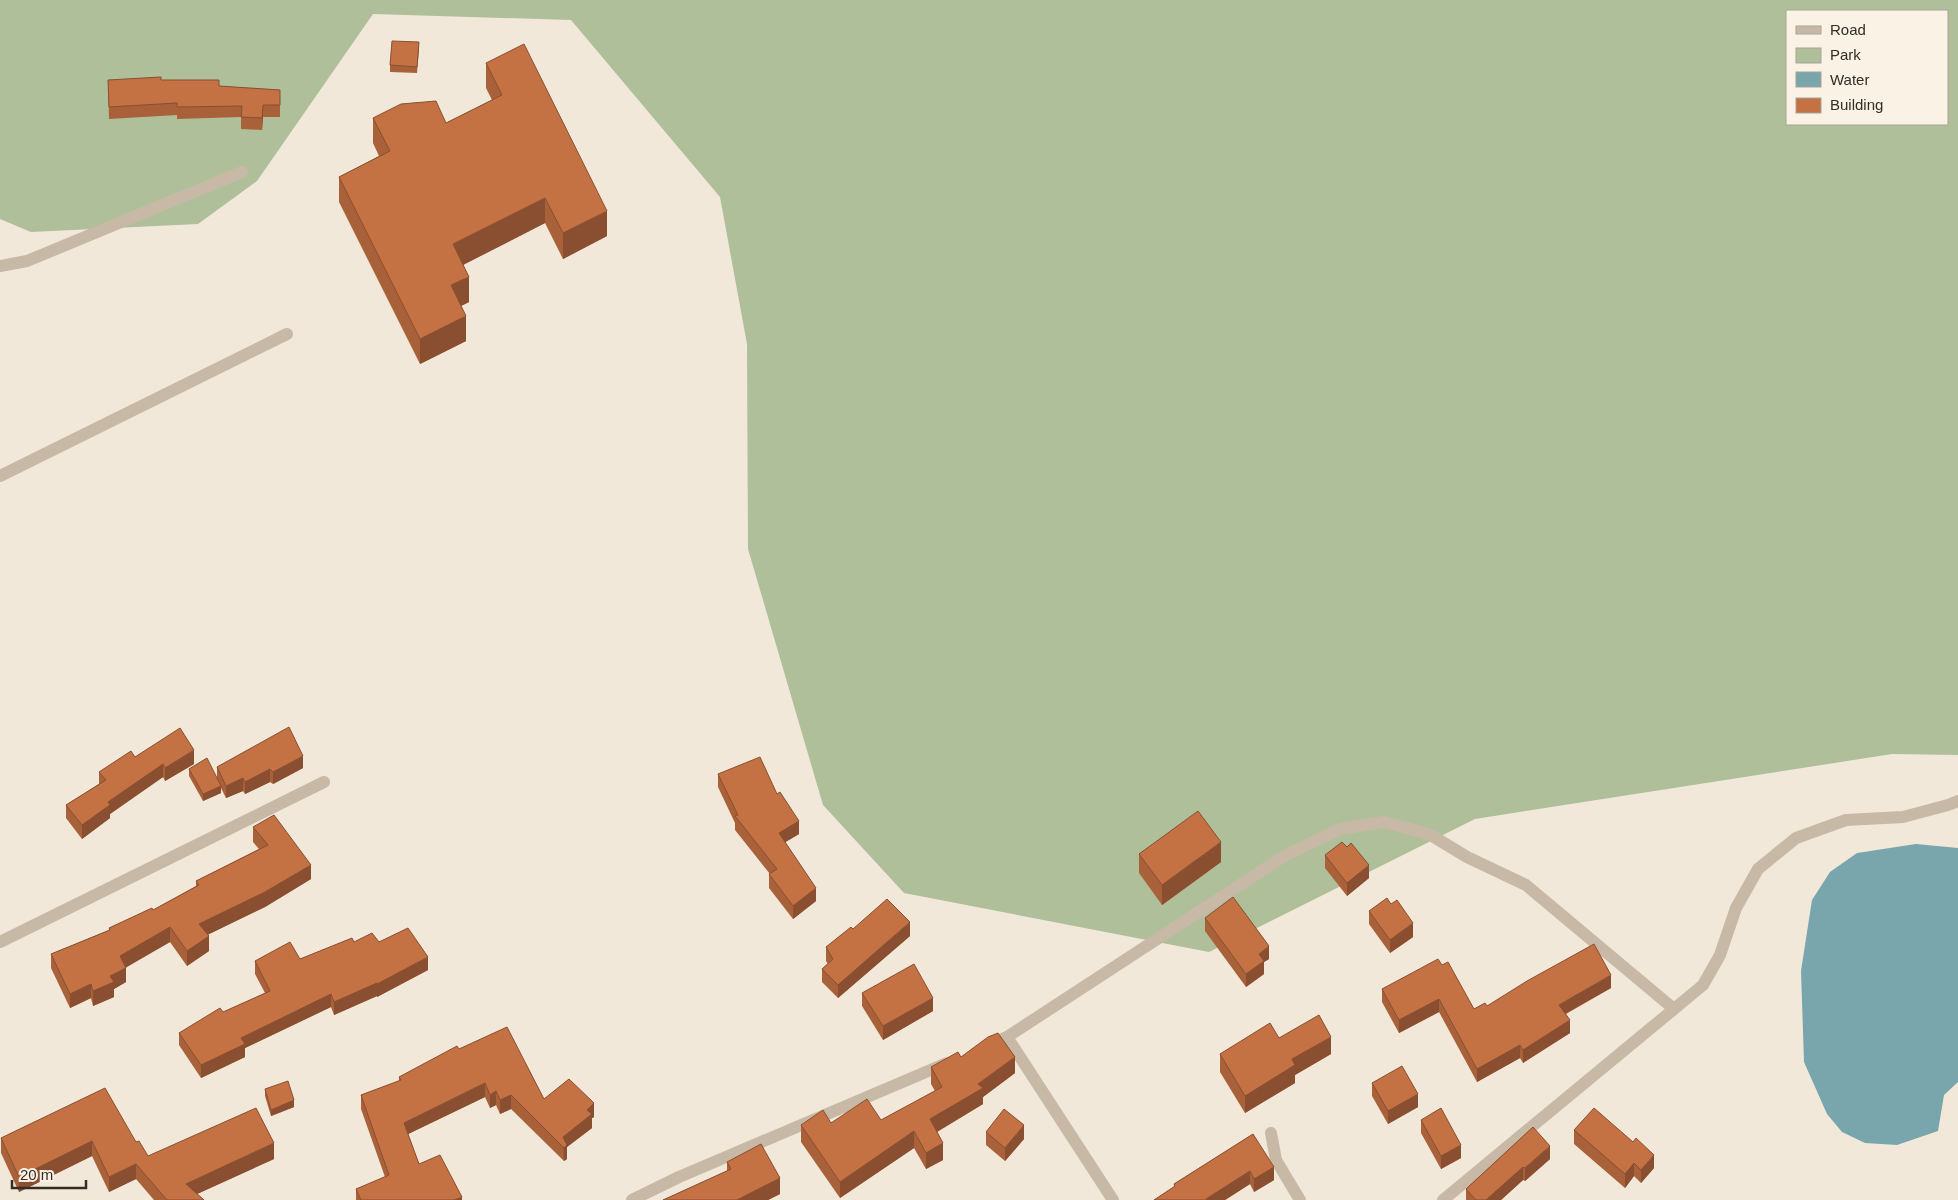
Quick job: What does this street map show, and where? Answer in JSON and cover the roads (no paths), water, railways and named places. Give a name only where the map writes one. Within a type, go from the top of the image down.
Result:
[{"type":"street","points":[[0,266],[27,261],[242,172]]},
{"type":"street","points":[[0,476],[287,334]]},
{"type":"street","points":[[0,942],[324,782]]},
{"type":"street","points":[[1443,1200],[1702,985],[1720,955],[1736,908],[1758,869],[1796,838],[1846,820],[1903,817],[1958,801]]},
{"type":"street","points":[[980,1049],[1007,1037],[1286,855],[1340,829],[1384,822],[1429,834],[1467,857],[1526,885],[1674,1009]]},
{"type":"street","points":[[1007,1037],[1113,1200]]},
{"type":"street","points":[[632,1200],[688,1173],[962,1056]]},
{"type":"street","points":[[1271,1133],[1276,1160],[1300,1200]]},
{"type":"water","points":[[1916,844],[1958,848],[1958,1082],[1944,1095],[1938,1131],[1897,1145],[1865,1143],[1842,1132],[1827,1114],[1804,1062],[1801,971],[1812,900],[1830,872],[1857,853]]}]
